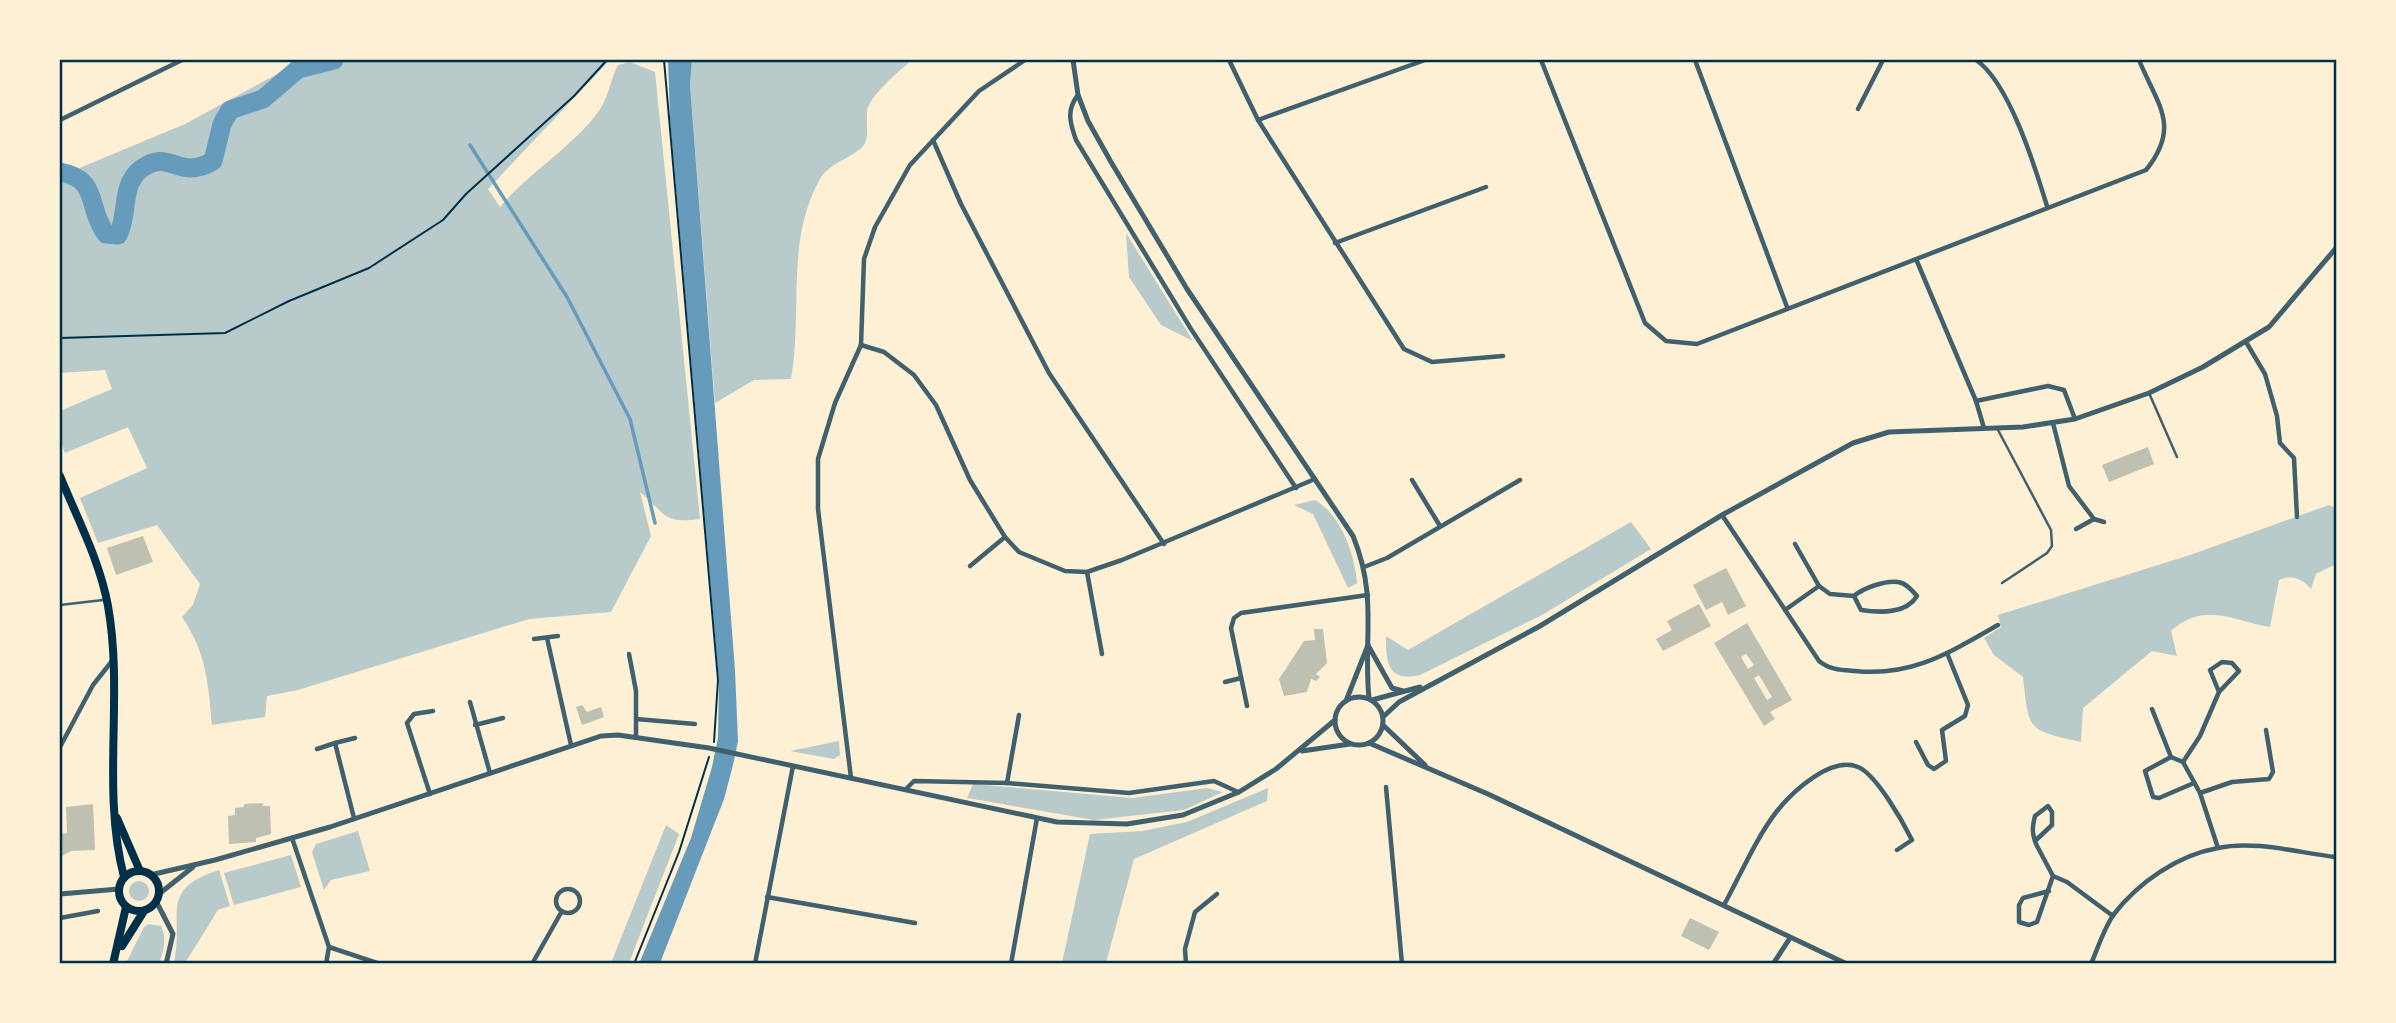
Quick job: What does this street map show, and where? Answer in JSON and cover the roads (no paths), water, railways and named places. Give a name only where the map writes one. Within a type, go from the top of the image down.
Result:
[{"type":"highway","points":[[60,476],[93,555],[106,599],[113,660],[114,813],[116,849],[124,877],[118,889],[126,907],[113,964]]},
{"type":"highway","points":[[114,813],[140,871]]},
{"type":"highway","points":[[116,954],[144,911],[157,898],[157,883],[150,875],[140,871],[124,877]]},
{"type":"highway","points":[[126,907],[144,911]]},
{"type":"street","points":[[60,120],[181,60]]},
{"type":"street","points":[[850,778],[818,509],[818,459],[835,403],[861,345],[864,259],[875,227],[910,165],[979,91],[1025,60]]},
{"type":"street","points":[[1073,60],[1079,95],[1088,121],[1161,247],[1353,536],[1369,594],[1371,700],[1383,718]]},
{"type":"street","points":[[1229,60],[1258,120],[1404,349],[1432,362],[1503,356]]},
{"type":"street","points":[[1258,120],[1425,60]]},
{"type":"street","points":[[1541,60],[1645,324],[1666,341],[1697,344],[2047,206],[2146,170],[2161,151],[2166,127],[2139,60]]},
{"type":"street","points":[[1695,60],[1787,307]]},
{"type":"street","points":[[1858,109],[1884,60]]},
{"type":"street","points":[[1976,60],[1990,70],[2002,88],[2047,206]]},
{"type":"street","points":[[1079,95],[1071,104],[1069,121],[1076,140],[1191,328],[1296,488]]},
{"type":"street","points":[[933,140],[961,204],[1049,373],[1164,544]]},
{"type":"street","points":[[1335,243],[1486,187]]},
{"type":"street","points":[[1369,743],[1378,736],[1383,718],[1390,707],[1425,686],[1468,667],[1605,588],[1722,516],[1853,443],[1892,432],[2053,423],[2075,419],[2149,393],[2246,342],[2282,315],[2336,248]]},
{"type":"street","points":[[1916,259],[1976,401],[1984,428]]},
{"type":"street","points":[[2246,342],[2265,374],[2277,416],[2280,443],[2294,458],[2297,517]]},
{"type":"street","points":[[861,345],[884,352],[914,374],[936,405],[970,480],[1005,537],[1018,552],[1037,562],[1065,571],[1087,572],[1164,544],[1315,479]]},
{"type":"street","points":[[1976,401],[2048,386],[2064,390],[2075,419]]},
{"type":"street","points":[[2053,423],[2069,486],[2094,519],[2104,522]]},
{"type":"street","points":[[1412,480],[1440,526]]},
{"type":"street","points":[[1364,568],[1387,558],[1520,480]]},
{"type":"street","points":[[1722,516],[1819,662],[1829,669],[1893,672],[1927,664],[1998,625]]},
{"type":"street","points":[[2076,529],[2094,519]]},
{"type":"street","points":[[970,566],[1005,537]]},
{"type":"street","points":[[1794,544],[1819,586],[1829,594],[1854,596],[1861,590],[1897,581],[1917,596],[1897,611],[1877,612],[1861,610],[1854,596]]},
{"type":"street","points":[[1087,572],[1101,654]]},
{"type":"street","points":[[1785,610],[1819,586]]},
{"type":"street","points":[[1247,705],[1231,628],[1234,618],[1241,614],[1369,594]]},
{"type":"street","points":[[534,639],[558,636]]},
{"type":"street","points":[[547,638],[549,658],[571,745]]},
{"type":"street","points":[[1369,645],[1376,655],[1382,675],[1392,688],[1403,691]]},
{"type":"street","points":[[150,875],[292,838],[430,795],[601,736],[636,737],[709,748],[1037,818],[1090,824],[1150,821],[1183,815],[1239,792],[1299,751],[1335,720],[1346,701],[1369,645]]},
{"type":"street","points":[[1916,742],[1928,765],[1934,769],[1942,766],[1946,761],[1942,730],[1965,716],[1968,705],[1947,653]]},
{"type":"street","points":[[629,654],[636,691],[636,737]]},
{"type":"street","points":[[60,747],[93,685],[113,660]]},
{"type":"street","points":[[2183,762],[2200,736],[2218,692],[2239,671],[2232,663],[2222,662],[2210,670],[2218,692]]},
{"type":"street","points":[[1225,682],[1241,678]]},
{"type":"street","points":[[1346,701],[1358,697],[1371,700],[1425,686]]},
{"type":"street","points":[[470,702],[490,774]]},
{"type":"street","points":[[2152,709],[2171,757],[2183,762],[2200,793],[2218,848]]},
{"type":"street","points":[[430,795],[407,723],[414,714],[433,711]]},
{"type":"street","points":[[1007,783],[1019,715]]},
{"type":"street","points":[[475,725],[503,718]]},
{"type":"street","points":[[636,719],[695,724]]},
{"type":"street","points":[[1335,720],[1342,738],[1350,744]]},
{"type":"street","points":[[1383,725],[1427,767]]},
{"type":"street","points":[[2200,793],[2232,782],[2269,779],[2273,772],[2266,730]]},
{"type":"street","points":[[317,749],[355,738]]},
{"type":"street","points":[[335,743],[355,818]]},
{"type":"street","points":[[1299,751],[1369,743],[1427,767],[1847,964]]},
{"type":"street","points":[[2171,757],[2145,771],[2153,797],[2160,798],[2193,783]]},
{"type":"street","points":[[1724,905],[1777,810],[1816,776],[1839,765],[1861,768],[1872,778],[1912,840],[1897,850]]},
{"type":"street","points":[[755,964],[793,766]]},
{"type":"street","points":[[906,789],[914,781],[923,779],[1129,793],[1213,781],[1239,792]]},
{"type":"street","points":[[1386,787],[1402,964]]},
{"type":"street","points":[[2035,841],[2052,825],[2052,812],[2048,806],[2035,816],[2031,832],[2035,841],[2053,876],[2067,882],[2113,916]]},
{"type":"street","points":[[1011,964],[1037,818]]},
{"type":"street","points":[[292,838],[329,947],[326,964]]},
{"type":"street","points":[[2091,964],[2113,916],[2160,872],[2184,859],[2218,848],[2290,850],[2336,857]]},
{"type":"street","points":[[166,964],[173,934],[157,898],[196,865]]},
{"type":"street","points":[[2049,891],[2024,898],[2019,905],[2019,922],[2029,925],[2037,922],[2049,891],[2053,876]]},
{"type":"street","points":[[60,894],[118,889]]},
{"type":"street","points":[[565,889],[573,890],[579,895],[579,907],[570,913],[562,911],[557,905],[559,894],[565,889]]},
{"type":"street","points":[[1186,964],[1185,949],[1195,912],[1217,894]]},
{"type":"street","points":[[767,897],[915,923]]},
{"type":"street","points":[[60,918],[99,911]]},
{"type":"street","points":[[532,964],[562,911]]},
{"type":"street","points":[[1773,964],[1790,937]]},
{"type":"street","points":[[329,947],[380,964]]},
{"type":"lane","points":[[2149,393],[2177,457]]},
{"type":"lane","points":[[1997,427],[2051,530],[2052,546],[2047,553],[2002,583]]},
{"type":"lane","points":[[60,605],[106,599]]},
{"type":"water","points":[[668,60],[692,60],[690,85],[735,670],[738,741],[724,799],[660,963],[639,964],[691,838],[718,738],[719,682],[670,118]]},
{"type":"waterway","points":[[60,172],[81,181],[87,188],[106,234],[118,235],[130,183],[141,169],[160,161],[191,168],[213,161],[222,124],[230,110],[263,99],[298,69],[334,60]]},
{"type":"waterway","points":[[470,145],[567,297],[630,419],[655,523]]}]
